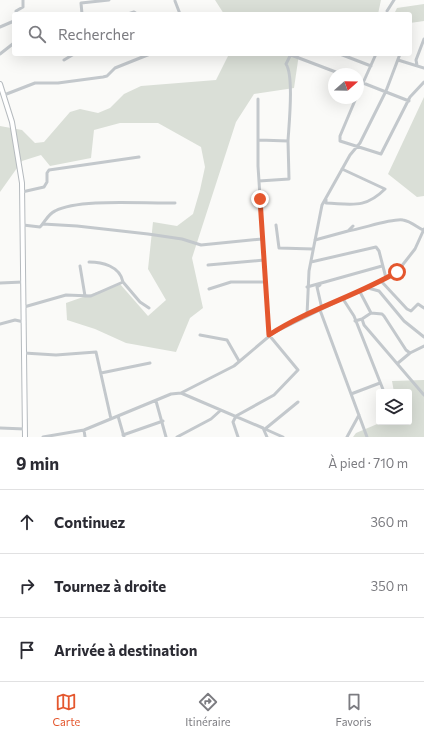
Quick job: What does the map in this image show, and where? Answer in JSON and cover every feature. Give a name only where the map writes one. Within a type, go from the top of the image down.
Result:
[{"type":"main road","points":[[0,84],[16,140],[22,192],[26,437]]},
{"type":"street","points":[[16,12],[23,7],[23,0]]},
{"type":"street","points":[[82,12],[81,3],[109,0]]},
{"type":"street","points":[[387,11],[394,0]]},
{"type":"street","points":[[175,1],[179,12]]},
{"type":"street","points":[[0,27],[12,22]]},
{"type":"street","points":[[417,65],[416,60],[424,39]]},
{"type":"street","points":[[0,54],[12,45]]},
{"type":"street","points":[[64,60],[71,56]]},
{"type":"street","points":[[4,95],[35,83],[58,83],[108,76],[114,68],[143,56]]},
{"type":"street","points":[[259,181],[289,179],[288,141],[291,86],[289,69],[286,64],[290,56]]},
{"type":"street","points":[[296,56],[328,69]]},
{"type":"street","points":[[345,56],[371,66]]},
{"type":"street","points":[[375,56],[364,83],[409,101]]},
{"type":"street","points":[[307,314],[307,287],[310,262],[322,205],[350,155],[358,146],[386,91],[399,56]]},
{"type":"street","points":[[398,60],[424,68]]},
{"type":"street","points":[[354,104],[340,139],[342,142],[379,154],[383,152],[416,89],[424,82]]},
{"type":"street","points":[[238,437],[233,422],[236,416],[274,395],[298,370],[269,335],[259,181],[258,99]]},
{"type":"street","points":[[259,140],[288,141]]},
{"type":"street","points":[[22,192],[44,187],[47,182],[47,173],[50,170],[139,157]]},
{"type":"street","points":[[326,198],[326,203],[359,205],[372,201],[385,189],[342,169]]},
{"type":"street","points":[[23,225],[38,227],[43,224],[55,211],[71,206],[98,204],[175,203]]},
{"type":"street","points":[[181,393],[239,361],[269,335],[307,314],[368,288],[401,268],[415,249],[424,229],[404,220],[393,220],[363,229],[348,231],[315,240]]},
{"type":"street","points":[[43,224],[77,226],[148,234],[182,239],[201,245],[262,239]]},
{"type":"street","points":[[276,225],[280,248],[313,249]]},
{"type":"street","points":[[348,231],[353,226]]},
{"type":"street","points":[[310,262],[376,247],[379,251],[386,278]]},
{"type":"street","points":[[208,265],[264,260]]},
{"type":"street","points":[[89,262],[107,264],[113,267],[140,302],[149,308]]},
{"type":"street","points":[[80,266],[86,296]]},
{"type":"street","points":[[307,287],[382,266]]},
{"type":"street","points":[[381,281],[407,310],[410,310],[418,304],[424,308]]},
{"type":"street","points":[[0,283],[23,282]]},
{"type":"street","points":[[24,307],[57,297],[91,296],[124,282]]},
{"type":"street","points":[[209,289],[231,282],[265,282]]},
{"type":"street","points":[[321,283],[317,287],[321,309],[367,437]]},
{"type":"street","points":[[368,288],[379,291],[404,322],[424,337]]},
{"type":"street","points":[[360,292],[371,313]]},
{"type":"street","points":[[343,299],[356,320],[383,389]]},
{"type":"street","points":[[356,320],[362,319],[371,313],[382,314],[410,353]]},
{"type":"street","points":[[362,319],[364,325],[424,395]]},
{"type":"street","points":[[0,324],[15,320],[24,322]]},
{"type":"street","points":[[200,335],[227,340],[239,361]]},
{"type":"street","points":[[398,363],[410,353],[424,347]]},
{"type":"street","points":[[24,353],[77,354],[94,351],[98,353],[111,419]]},
{"type":"street","points":[[101,374],[150,363]]},
{"type":"street","points":[[351,394],[380,383]]},
{"type":"street","points":[[43,437],[84,430],[173,393],[181,393],[283,437]]},
{"type":"street","points":[[156,401],[163,421],[166,437]]},
{"type":"street","points":[[265,429],[298,402]]},
{"type":"street","points":[[178,437],[211,419],[221,410]]},
{"type":"street","points":[[347,437],[359,415]]},
{"type":"street","points":[[118,416],[124,436],[163,421]]},
{"type":"street","points":[[0,428],[25,429]]},
{"type":"street","points":[[265,429],[267,437]]},
{"type":"street","points":[[84,430],[85,437]]},
{"type":"shaded area","points":[[215,0],[381,0],[378,12],[223,12]]},
{"type":"shaded area","points":[[424,4],[424,21],[412,23],[412,12],[395,12],[397,8]]},
{"type":"shaded area","points":[[228,56],[299,56],[294,88],[254,94],[236,122],[192,258],[203,308],[190,318],[176,352],[126,343],[95,329],[67,320],[66,303],[120,284],[148,316],[166,300],[148,269],[153,222],[177,226],[193,214],[205,167],[201,147],[158,123],[120,123],[94,130],[91,158],[50,166],[41,155],[22,161],[0,192],[0,126],[22,130],[35,143],[44,142],[70,112],[80,109],[98,113],[110,108],[124,94],[141,86],[216,80]]},
{"type":"shaded area","points":[[424,97],[424,196],[417,197],[388,174]]},
{"type":"shaded area","points":[[424,380],[424,437],[353,437],[356,433],[376,425],[412,425],[412,389],[393,389],[392,381]]},
{"type":"route","points":[[260,199],[269,335],[307,314],[329,306],[368,288],[397,272]]}]
